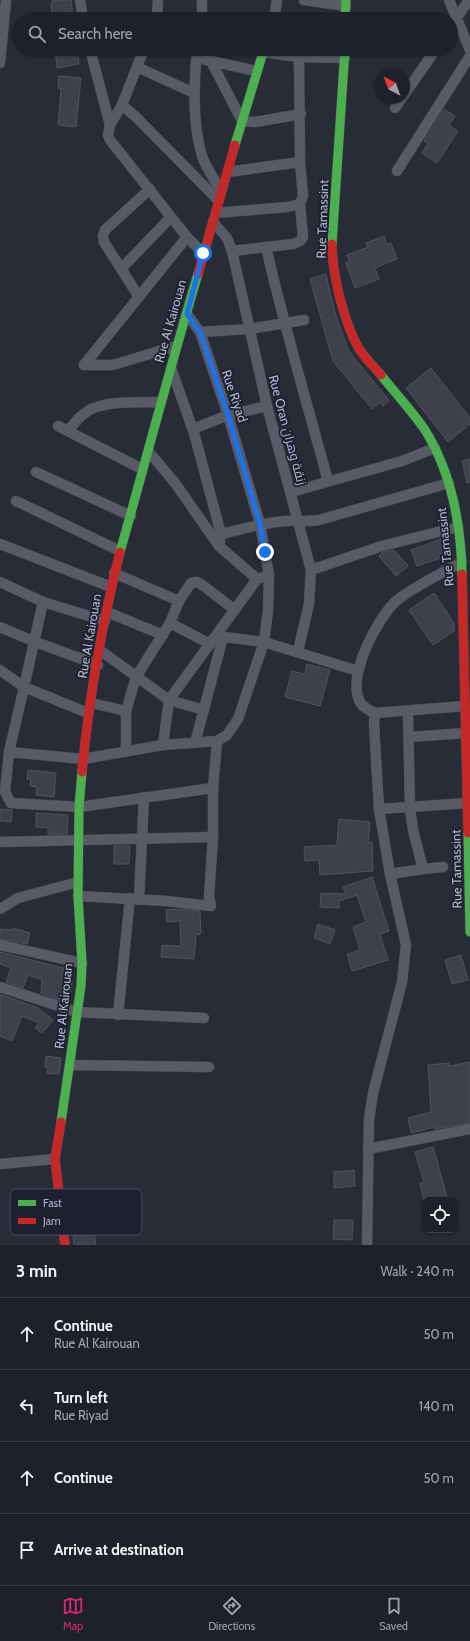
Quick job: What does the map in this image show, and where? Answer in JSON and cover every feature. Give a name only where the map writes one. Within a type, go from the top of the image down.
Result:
[{"type":"street","points":[[0,63],[6,0]]},
{"type":"street","points":[[80,0],[82,12]]},
{"type":"street","points":[[158,0],[160,12]]},
{"type":"street","points":[[202,0],[204,12]]},
{"type":"street","points":[[275,12],[277,0]]},
{"type":"street","points":[[304,0],[346,3]]},
{"type":"street","points":[[449,0],[451,12]]},
{"type":"street","points":[[458,16],[469,0]]},
{"type":"street","points":[[458,31],[470,50]]},
{"type":"street","points":[[92,56],[110,125]]},
{"type":"street","points":[[141,56],[122,105],[110,125],[108,134],[110,140],[187,237],[203,253]]},
{"type":"street","points":[[197,56],[194,93],[202,156],[219,195]]},
{"type":"street","points":[[201,56],[211,61],[257,71]]},
{"type":"street","name":"Rue Al Kairouan","points":[[58,1189],[55,1159],[70,1065],[82,963],[78,882],[79,807],[83,758],[111,587],[131,516],[142,469],[149,452],[160,402],[187,314],[219,195],[228,172],[261,56]]},
{"type":"street","points":[[294,56],[314,56]]},
{"type":"street","name":"Rue Tamassint","points":[[345,56],[332,236],[332,260],[343,306],[356,344],[424,429],[435,448],[449,484],[458,527],[462,562],[470,932]]},
{"type":"street","points":[[410,86],[431,56]]},
{"type":"street","points":[[397,171],[470,56]]},
{"type":"street","points":[[232,251],[293,244],[300,241],[303,237],[300,204],[302,196],[300,162],[299,57]]},
{"type":"street","points":[[211,61],[242,121],[255,122],[300,114]]},
{"type":"street","points":[[137,67],[194,93]]},
{"type":"street","points":[[396,108],[398,104]]},
{"type":"street","points":[[122,105],[219,195]]},
{"type":"street","points":[[228,172],[300,162]]},
{"type":"street","points":[[139,297],[121,269],[103,236],[105,230],[150,189]]},
{"type":"street","points":[[214,217],[300,204]]},
{"type":"street","points":[[121,269],[171,216]]},
{"type":"street","name":"Rue Oran زنقة وهران","points":[[214,217],[227,238],[232,251],[267,406],[311,570],[309,604],[298,651]]},
{"type":"street","points":[[176,346],[113,365],[84,364],[187,237]]},
{"type":"street","points":[[266,247],[284,323],[305,392],[328,481]]},
{"type":"street","name":"Rue Riyad","points":[[187,314],[200,332],[228,415],[260,524],[269,575],[268,611],[264,642],[238,719],[227,735],[217,741]]},
{"type":"street","points":[[200,332],[249,329],[304,320]]},
{"type":"street","points":[[171,368],[193,429],[221,534],[219,546]]},
{"type":"street","points":[[68,431],[78,419],[93,408],[110,404],[160,402]]},
{"type":"street","points":[[193,429],[228,415],[267,406]]},
{"type":"street","points":[[58,426],[142,469]]},
{"type":"street","points":[[291,492],[402,461],[435,448]]},
{"type":"street","points":[[149,452],[175,483],[219,546],[257,579]]},
{"type":"street","points":[[36,472],[131,516]]},
{"type":"street","points":[[221,534],[260,524],[287,520],[297,522],[319,520],[449,484]]},
{"type":"street","points":[[16,501],[120,551]]},
{"type":"street","points":[[311,570],[382,546],[458,527]]},
{"type":"street","points":[[0,544],[111,587]]},
{"type":"street","points":[[462,562],[404,596],[387,610],[373,633],[358,671],[358,699],[362,706],[375,713],[408,712],[466,706]]},
{"type":"street","points":[[114,573],[179,601]]},
{"type":"street","points":[[163,745],[169,700],[217,639],[257,579],[269,575]]},
{"type":"street","points":[[0,582],[42,602],[106,617],[163,635]]},
{"type":"street","points":[[126,751],[126,711],[136,678],[170,623],[179,601],[191,583],[197,582],[235,610]]},
{"type":"street","points":[[42,602],[9,752],[5,792],[11,804],[79,807],[213,788]]},
{"type":"street","points":[[170,623],[217,639],[264,642],[298,651],[358,671]]},
{"type":"street","points":[[0,626],[33,641],[98,665]]},
{"type":"street","points":[[196,743],[204,710],[217,639]]},
{"type":"street","points":[[101,651],[136,678],[169,700],[204,710]]},
{"type":"street","points":[[0,670],[24,687],[90,708],[126,711]]},
{"type":"street","points":[[408,712],[410,808],[413,830],[423,869]]},
{"type":"street","points":[[368,1245],[369,1120],[373,1093],[405,968],[406,945],[390,874],[380,809],[374,724],[375,713]]},
{"type":"street","points":[[409,737],[467,740]]},
{"type":"street","points":[[9,752],[83,758],[163,745],[217,741],[213,788],[213,837],[209,897],[211,906],[135,899],[78,896]]},
{"type":"street","points":[[118,1015],[143,838],[144,797]]},
{"type":"street","points":[[380,809],[468,803]]},
{"type":"street","points":[[0,842],[213,837]]},
{"type":"street","points":[[390,874],[423,869],[443,868]]},
{"type":"street","points":[[0,909],[18,898],[78,882]]},
{"type":"street","points":[[0,945],[82,963]]},
{"type":"street","points":[[0,987],[77,1012],[204,1018]]},
{"type":"street","points":[[70,1065],[208,1067]]},
{"type":"street","points":[[368,1149],[470,1129]]},
{"type":"street","points":[[0,1164],[55,1159]]},
{"type":"street","name":"Rue Al Kairouan","points":[[64,1235],[65,1245]]},
{"type":"building","points":[[53,0],[71,0],[72,12],[52,12],[51,4]]},
{"type":"building","points":[[56,56],[78,56],[79,64],[57,68]]},
{"type":"building","points":[[59,76],[81,78],[76,127],[58,125],[61,89],[58,88]]},
{"type":"building","points":[[444,109],[455,116],[449,125],[458,131],[437,163],[422,153],[428,144],[424,141]]},
{"type":"building","points":[[384,236],[387,244],[391,243],[397,259],[375,268],[379,279],[355,288],[346,263],[350,262],[347,255],[368,247],[366,243]]},
{"type":"building","points":[[326,274],[334,309],[347,347],[353,357],[389,400],[383,406],[380,402],[372,409],[333,361],[310,279]]},
{"type":"building","points":[[431,368],[470,418],[470,424],[448,442],[406,388]]},
{"type":"building","points":[[470,459],[470,482],[467,483],[462,461]]},
{"type":"building","points":[[450,536],[452,554],[417,566],[411,550]]},
{"type":"building","points":[[394,550],[408,566],[396,576],[379,556],[383,552]]},
{"type":"building","points":[[434,593],[454,623],[454,631],[433,645],[409,610]]},
{"type":"building","points":[[307,664],[330,670],[320,706],[285,697],[292,671],[305,674]]},
{"type":"building","points":[[28,770],[56,773],[54,797],[36,795],[37,787],[30,786],[31,779],[27,779]]},
{"type":"building","points":[[0,809],[12,810],[11,822],[0,821]]},
{"type":"building","points":[[36,813],[68,815],[67,834],[48,834],[48,828],[36,827]]},
{"type":"building","points":[[339,819],[370,822],[368,843],[372,842],[373,871],[320,875],[319,860],[305,861],[304,847],[337,845]]},
{"type":"building","points":[[114,846],[130,846],[129,864],[114,864]]},
{"type":"building","points":[[372,877],[389,931],[380,934],[388,960],[352,971],[347,954],[360,950],[353,927],[366,922],[357,895],[339,901],[339,908],[320,907],[321,893],[346,894],[343,887]]},
{"type":"building","points":[[179,909],[200,911],[201,934],[196,935],[194,959],[161,957],[162,945],[181,946],[180,921],[167,922],[166,910]]},
{"type":"building","points":[[318,924],[335,930],[330,944],[314,938]]},
{"type":"building","points":[[13,928],[30,933],[27,944],[0,939],[0,929],[13,930]]},
{"type":"building","points":[[0,952],[71,970],[72,984],[69,1003],[41,993],[42,980],[28,975],[23,988],[6,982],[11,968],[0,964]]},
{"type":"building","points":[[461,955],[468,980],[452,984],[445,960]]},
{"type":"building","points":[[0,994],[38,1008],[53,1020],[42,1033],[35,1028],[39,1023],[22,1016],[12,1041],[0,1036]]},
{"type":"building","points":[[46,1056],[61,1058],[59,1074],[47,1073],[48,1067],[45,1067]]},
{"type":"building","points":[[470,1062],[470,1123],[434,1129],[434,1127],[411,1133],[408,1118],[431,1112],[428,1065],[449,1063],[449,1066]]},
{"type":"building","points":[[433,1147],[447,1197],[423,1197],[420,1184],[424,1182],[415,1152]]},
{"type":"building","points":[[354,1170],[355,1186],[334,1188],[334,1172]]},
{"type":"building","points":[[334,1220],[353,1220],[352,1240],[333,1239]]},
{"type":"building","points":[[94,1235],[96,1245],[74,1245],[73,1236]]},
{"type":"traffic: fast","points":[[345,12],[346,0]]},
{"type":"traffic: fast","points":[[235,145],[262,56]]},
{"type":"traffic: fast","points":[[332,244],[345,56]]},
{"type":"traffic: fast","points":[[120,552],[198,274]]},
{"type":"traffic: fast","points":[[381,375],[425,430],[442,463],[457,518],[462,574]]},
{"type":"traffic: fast","points":[[61,1122],[81,986],[82,963],[78,896],[79,807],[82,772]]},
{"type":"traffic: fast","points":[[468,833],[470,932]]},
{"type":"traffic: jam","points":[[198,274],[235,145]]},
{"type":"traffic: jam","points":[[332,244],[336,281],[351,333],[364,356],[381,375]]},
{"type":"traffic: jam","points":[[82,772],[88,717],[97,661],[107,606],[120,552]]},
{"type":"traffic: jam","points":[[462,574],[468,833]]},
{"type":"traffic: jam","points":[[58,1189],[55,1159],[61,1122]]},
{"type":"traffic: jam","points":[[64,1235],[65,1245]]},
{"type":"route","points":[[203,253],[187,314],[200,332],[228,415],[260,524],[265,552]]}]
